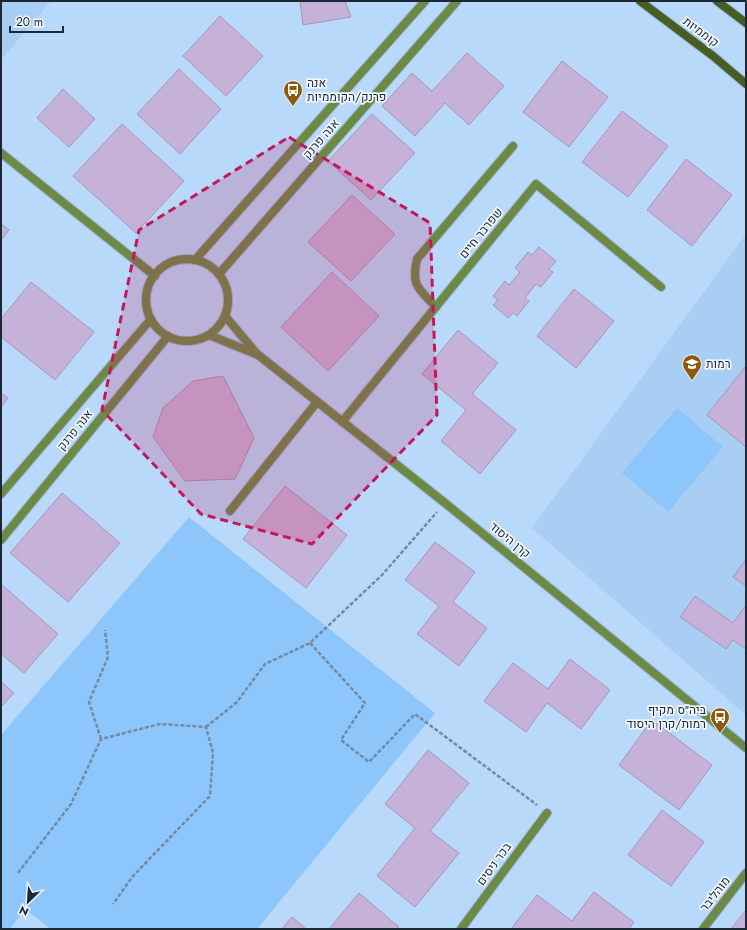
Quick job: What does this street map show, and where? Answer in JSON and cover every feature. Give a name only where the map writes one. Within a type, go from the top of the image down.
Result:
[{"type":"main road","name":"קוממיות","points":[[640,1],[713,56],[746,84]]},
{"type":"main road","points":[[717,1],[746,23]]},
{"type":"street","name":"אנה פרנק","points":[[195,260],[425,1]]},
{"type":"street","name":"אנה פרנק","points":[[219,274],[457,1]]},
{"type":"street","points":[[436,306],[417,287],[414,273],[417,259],[513,146]]},
{"type":"street","points":[[1,153],[154,276]]},
{"type":"street","name":"שפרבר חיים","points":[[342,422],[536,184],[661,287]]},
{"type":"street","points":[[181,260],[195,260],[208,265],[219,274],[226,288],[228,302],[225,316],[220,325],[209,335],[196,340],[182,340],[168,336],[160,330],[151,319],[147,305],[147,291],[154,276],[167,264],[181,260]]},
{"type":"street","name":"קרן היסוד","points":[[225,316],[257,354],[445,503],[746,748]]},
{"type":"street","name":"אנה פרנק","points":[[1,494],[151,319]]},
{"type":"street","name":"קרן היסוד","points":[[209,335],[257,354]]},
{"type":"street","name":"אנה פרנק","points":[[1,540],[168,336]]},
{"type":"street","points":[[230,511],[317,402]]},
{"type":"street","name":"בכר ניסים","points":[[461,929],[547,813]]},
{"type":"street","name":"מוהליבר","points":[[703,929],[746,873]]},
{"type":"path","points":[[101,739],[160,724],[206,728],[237,702],[265,664],[310,643],[382,575],[445,503]]},
{"type":"path","points":[[18,873],[71,804],[101,739],[89,702],[108,657],[105,630]]},
{"type":"path","points":[[310,643],[365,703],[341,740],[369,762],[415,714],[547,813]]},
{"type":"path","points":[[113,904],[133,876],[210,796],[213,753],[206,728]]},
{"type":"highlighted area","points":[[289,137],[430,223],[437,415],[312,544],[201,514],[102,410],[139,230]]},
{"type":"shaded area","points":[[1,1],[51,1],[1,60]]},
{"type":"shaded area","name":"רמות","points":[[746,234],[746,715],[532,528]]},
{"type":"shaded area","points":[[677,408],[723,447],[668,512],[622,473]]},
{"type":"shaded area","points":[[189,517],[435,713],[257,929],[51,929],[25,909],[10,929],[1,929],[1,735]]},
{"type":"building","points":[[300,1],[345,1],[351,17],[303,25]]},
{"type":"building","points":[[220,16],[263,56],[226,96],[183,56]]},
{"type":"building","points":[[467,53],[504,86],[469,125],[445,103],[415,136],[382,106],[412,73],[432,91]]},
{"type":"building","points":[[562,61],[608,97],[569,147],[523,112]]},
{"type":"building","points":[[179,69],[221,109],[180,154],[137,114]]},
{"type":"building","points":[[63,89],[95,119],[69,147],[37,118]]},
{"type":"building","points":[[622,111],[668,146],[628,197],[582,162]]},
{"type":"building","points":[[372,114],[415,153],[371,200],[328,161]]},
{"type":"building","points":[[122,124],[184,181],[136,233],[73,176]]},
{"type":"building","points":[[686,159],[732,195],[692,246],[647,210]]},
{"type":"building","points":[[352,195],[395,234],[351,281],[308,242]]},
{"type":"building","points":[[1,224],[9,230],[1,240]]},
{"type":"building","points":[[539,247],[556,261],[549,269],[553,272],[541,287],[536,284],[525,298],[529,301],[517,316],[513,313],[508,318],[493,305],[498,300],[493,296],[505,281],[509,285],[520,272],[515,268],[528,252],[532,255]]},
{"type":"building","points":[[332,272],[379,316],[328,371],[281,327]]},
{"type":"building","points":[[31,282],[94,332],[55,380],[1,337],[1,319]]},
{"type":"building","points":[[574,289],[614,321],[576,368],[537,336]]},
{"type":"building","points":[[458,330],[498,363],[472,394],[516,430],[480,474],[441,441],[466,410],[422,374]]},
{"type":"building","points":[[746,366],[746,447],[707,415]]},
{"type":"building","points":[[223,376],[254,438],[235,479],[185,481],[153,437],[163,408],[193,381]]},
{"type":"building","points":[[1,393],[8,398],[1,407]]},
{"type":"building","points":[[285,486],[347,535],[306,588],[243,539]]},
{"type":"building","points":[[62,493],[120,543],[68,602],[10,553]]},
{"type":"building","points":[[435,542],[475,572],[453,602],[487,628],[459,666],[417,634],[439,606],[405,580]]},
{"type":"building","points":[[746,559],[746,586],[733,577]]},
{"type":"building","points":[[1,584],[58,634],[24,673],[1,654]]},
{"type":"building","points":[[695,596],[733,623],[746,605],[746,649],[733,640],[726,649],[680,617]]},
{"type":"building","points":[[570,659],[610,690],[581,729],[547,703],[526,732],[484,701],[513,663],[548,689]]},
{"type":"building","points":[[1,682],[14,693],[1,707]]},
{"type":"building","points":[[652,720],[712,765],[679,810],[619,765]]},
{"type":"building","points":[[428,750],[469,783],[430,831],[459,853],[415,907],[377,876],[415,828],[385,804]]},
{"type":"building","points":[[662,810],[704,842],[671,886],[628,855]]},
{"type":"building","points":[[594,892],[634,922],[629,929],[511,929],[537,895],[572,921]]},
{"type":"building","points":[[359,893],[399,927],[397,929],[329,929]]},
{"type":"building","points":[[746,910],[746,929],[731,929]]},
{"type":"building","points":[[292,917],[306,929],[282,929]]},
{"type":"place","name":"אנה פרנק/הקוממיות","points":[[293,107]]},
{"type":"place","name":"רמות","points":[[692,381]]},
{"type":"place","name":"ביה״ס מקיף רמות/קרן היסוד","points":[[720,734]]}]
